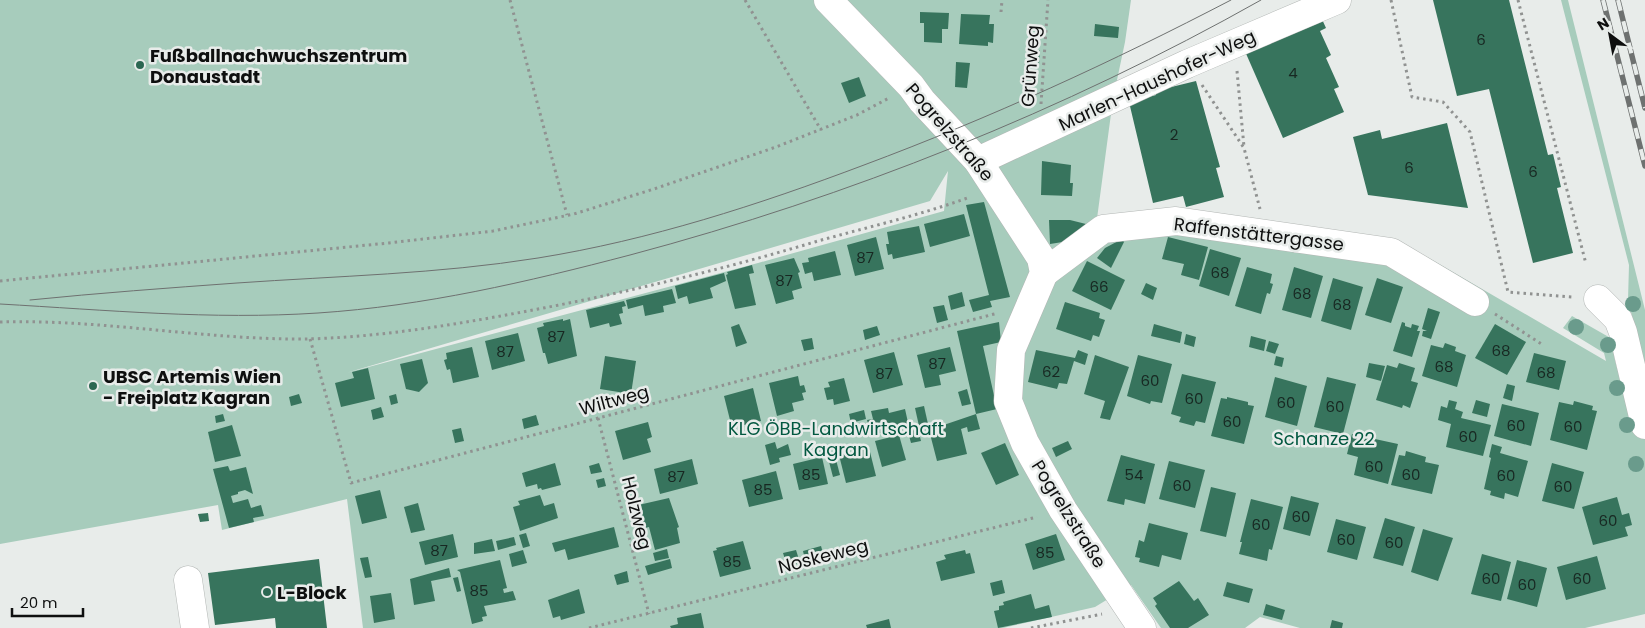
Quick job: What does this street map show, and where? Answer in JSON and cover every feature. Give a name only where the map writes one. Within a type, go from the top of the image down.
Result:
[{"type":"street","name":"Pogrelzstraße","points":[[828,0],[911,86],[922,101],[978,161],[1041,258],[1044,274],[1011,350],[1008,401],[1025,443],[1063,510],[1142,628]]},
{"type":"street","name":"Marlen-Haushofer-Weg","points":[[978,161],[1187,64],[1337,0]]},
{"type":"street","name":"Raffenstättergasse","points":[[1044,274],[1103,229],[1176,221],[1392,252],[1475,302]]},
{"type":"street","points":[[1598,298],[1618,319],[1624,332],[1645,425]]},
{"type":"street","points":[[188,580],[195,628]]},
{"type":"path","points":[[510,0],[568,215]]},
{"type":"path","points":[[745,0],[820,130]]},
{"type":"path","points":[[1001,12],[1002,0]]},
{"type":"path","name":"Grünweg","points":[[1039,134],[1048,0]]},
{"type":"path","points":[[1391,0],[1412,97],[1444,102],[1470,132],[1508,292],[1598,298]]},
{"type":"path","points":[[1518,0],[1586,264]]},
{"type":"path","points":[[1236,43],[1244,148],[1266,233]]},
{"type":"path","points":[[1187,64],[1244,148]]},
{"type":"path","points":[[0,281],[493,231],[568,215],[654,189],[776,147],[857,115],[911,86]]},
{"type":"path","points":[[0,322],[119,328],[209,336],[310,339],[388,332],[487,319],[673,281],[960,200],[996,187]]},
{"type":"path","points":[[1475,302],[1543,345]]},
{"type":"path","name":"Wiltweg","points":[[310,339],[351,483],[1030,305]]},
{"type":"path","name":"Holzweg","points":[[598,418],[649,614]]},
{"type":"path","name":"Noskeweg","points":[[588,628],[1063,510]]},
{"type":"path","points":[[1031,628],[1105,614]]},
{"type":"green space","points":[[0,0],[1131,0],[1125,42],[1113,99],[1096,226],[1171,230],[1427,257],[1606,361],[1604,353],[1563,328],[1572,316],[1614,340],[1618,354],[1614,356],[1617,368],[1644,383],[1645,387],[1645,614],[1585,628],[1300,628],[1260,617],[1245,628],[1161,628],[1131,585],[1095,607],[1003,628],[363,628],[347,499],[222,530],[218,505],[0,544]],"holes":[[[948,171],[944,211],[758,263],[346,373],[930,201]]]},
{"type":"green space","points":[[1561,0],[1568,0],[1645,310],[1645,368],[1628,300],[1629,265]]},
{"type":"building","points":[[1433,0],[1509,0],[1548,155],[1553,154],[1561,187],[1557,188],[1573,253],[1533,263],[1489,89],[1457,96]]},
{"type":"building","points":[[920,12],[949,13],[948,29],[942,29],[942,43],[924,42],[924,23],[920,23]]},
{"type":"building","points":[[961,14],[990,15],[989,24],[994,24],[993,43],[988,42],[988,46],[959,44]]},
{"type":"building","points":[[1320,15],[1326,28],[1320,31],[1331,55],[1326,58],[1339,87],[1334,89],[1344,112],[1283,138],[1244,49]]},
{"type":"building","points":[[1095,24],[1119,27],[1118,38],[1094,36]]},
{"type":"building","points":[[1029,50],[1040,50],[1039,65],[1028,64]]},
{"type":"building","points":[[956,62],[970,63],[967,88],[955,87]]},
{"type":"building","points":[[859,77],[866,96],[849,103],[841,83]]},
{"type":"building","points":[[1196,81],[1220,167],[1216,168],[1224,197],[1186,207],[1183,196],[1153,203],[1129,102],[1156,95],[1155,91]]},
{"type":"building","points":[[1447,123],[1468,208],[1368,195],[1353,137],[1380,130],[1382,139]]},
{"type":"building","points":[[1042,161],[1071,165],[1070,183],[1073,183],[1072,196],[1041,195]]},
{"type":"building","points":[[984,202],[1010,297],[990,301],[992,307],[973,312],[969,300],[989,295],[966,205]]},
{"type":"building","points":[[964,214],[970,236],[930,247],[924,224]]},
{"type":"building","points":[[1049,220],[1070,220],[1090,225],[1069,241],[1050,244]]},
{"type":"building","points":[[919,226],[925,252],[893,259],[892,254],[888,255],[886,244],[889,244],[887,232]]},
{"type":"building","points":[[876,237],[884,269],[855,276],[847,245]]},
{"type":"building","points":[[1168,237],[1208,247],[1199,280],[1181,275],[1184,264],[1162,259]]},
{"type":"building","points":[[1122,239],[1124,242],[1111,268],[1097,258],[1105,248]]},
{"type":"building","points":[[1210,249],[1241,258],[1229,296],[1199,286]]},
{"type":"building","points":[[835,251],[841,275],[814,281],[812,272],[805,274],[802,263],[809,262],[808,258]]},
{"type":"building","points":[[794,258],[800,272],[798,273],[802,288],[792,291],[794,299],[776,304],[765,265]]},
{"type":"building","points":[[1087,261],[1125,280],[1111,310],[1072,291]]},
{"type":"building","points":[[752,265],[754,273],[749,274],[756,305],[735,309],[726,275],[728,274],[727,272]]},
{"type":"building","points":[[1247,267],[1272,274],[1270,283],[1273,284],[1270,294],[1267,293],[1261,314],[1235,306]]},
{"type":"building","points":[[1294,267],[1323,276],[1311,318],[1282,310]]},
{"type":"building","points":[[724,273],[726,281],[710,288],[713,298],[689,304],[687,296],[678,299],[675,286]]},
{"type":"building","points":[[1333,278],[1363,287],[1351,330],[1321,321]]},
{"type":"building","points":[[1377,278],[1403,287],[1391,323],[1365,315]]},
{"type":"building","points":[[1146,283],[1157,288],[1153,300],[1141,294]]},
{"type":"building","points":[[672,289],[676,303],[663,306],[664,312],[645,316],[643,305],[628,309],[626,300]]},
{"type":"building","points":[[962,292],[965,306],[951,310],[948,296]]},
{"type":"building","points":[[624,301],[626,306],[622,307],[623,313],[619,314],[622,324],[610,327],[609,323],[590,328],[586,310]]},
{"type":"building","points":[[1065,302],[1100,313],[1099,318],[1105,320],[1099,337],[1093,335],[1091,341],[1056,329]]},
{"type":"building","points":[[944,305],[948,320],[937,323],[933,307]]},
{"type":"building","points":[[1428,308],[1440,312],[1431,339],[1422,336],[1423,331],[1427,331],[1422,329]]},
{"type":"building","points":[[563,319],[563,321],[570,319],[577,356],[548,364],[545,353],[543,353],[537,328],[544,326],[543,323]]},
{"type":"building","points":[[999,322],[1001,342],[983,346],[997,409],[976,414],[957,331]]},
{"type":"building","points":[[1402,322],[1405,323],[1405,326],[1411,328],[1412,324],[1419,326],[1417,331],[1420,331],[1412,357],[1393,351]]},
{"type":"building","points":[[739,324],[747,343],[736,347],[731,327]]},
{"type":"building","points":[[1154,324],[1182,332],[1180,343],[1151,336]]},
{"type":"building","points":[[1495,324],[1526,342],[1507,375],[1475,358]]},
{"type":"building","points":[[877,326],[880,335],[865,340],[863,330]]},
{"type":"building","points":[[518,333],[525,361],[492,370],[485,341]]},
{"type":"building","points":[[1186,334],[1196,337],[1194,347],[1184,344]]},
{"type":"building","points":[[1251,336],[1266,340],[1264,351],[1249,347]]},
{"type":"building","points":[[812,338],[814,349],[804,351],[801,340]]},
{"type":"building","points":[[1269,341],[1279,344],[1275,354],[1266,351]]},
{"type":"building","points":[[1445,343],[1456,347],[1455,351],[1466,355],[1457,387],[1422,376],[1431,345],[1443,348]]},
{"type":"building","points":[[472,347],[479,377],[453,383],[450,369],[447,370],[444,360],[447,359],[446,353]]},
{"type":"building","points":[[950,347],[956,371],[939,375],[941,385],[925,388],[917,355]]},
{"type":"building","points":[[1036,350],[1075,358],[1078,350],[1088,354],[1085,365],[1074,361],[1067,384],[1059,383],[1057,389],[1028,382]]},
{"type":"building","points":[[894,352],[903,385],[873,393],[864,360]]},
{"type":"building","points":[[1534,353],[1566,361],[1559,390],[1526,382]]},
{"type":"building","points":[[1095,355],[1129,367],[1110,420],[1100,418],[1105,401],[1084,394]]},
{"type":"building","points":[[1138,355],[1172,364],[1162,403],[1151,401],[1150,404],[1127,396]]},
{"type":"building","points":[[605,356],[636,361],[631,394],[600,389]]},
{"type":"building","points":[[1276,356],[1284,358],[1282,367],[1274,365]]},
{"type":"building","points":[[422,359],[428,383],[419,392],[406,389],[400,364]]},
{"type":"building","points":[[1369,363],[1385,366],[1381,381],[1366,377]]},
{"type":"building","points":[[1399,363],[1415,368],[1411,381],[1418,383],[1410,408],[1403,405],[1402,408],[1376,400],[1387,365],[1397,368]]},
{"type":"building","points":[[368,368],[375,399],[341,407],[335,383],[354,378],[352,372]]},
{"type":"building","points":[[1182,374],[1216,382],[1205,423],[1196,421],[1194,426],[1179,422],[1181,417],[1171,414]]},
{"type":"building","points":[[798,376],[800,386],[804,385],[806,392],[802,393],[804,400],[792,403],[794,411],[777,416],[769,383]]},
{"type":"building","points":[[1275,377],[1307,386],[1297,426],[1265,417]]},
{"type":"building","points":[[1327,377],[1356,384],[1343,434],[1314,427]]},
{"type":"building","points":[[844,378],[850,401],[834,405],[833,399],[827,400],[824,388],[830,387],[828,382]]},
{"type":"building","points":[[1507,384],[1515,386],[1512,401],[1503,398]]},
{"type":"building","points":[[753,388],[761,421],[732,428],[724,396]]},
{"type":"building","points":[[967,389],[971,404],[962,406],[958,392]]},
{"type":"building","points":[[299,394],[302,403],[291,406],[289,397]]},
{"type":"building","points":[[396,394],[398,403],[391,405],[389,396]]},
{"type":"building","points":[[1227,397],[1248,402],[1248,405],[1254,406],[1244,444],[1211,436],[1221,398],[1227,399]]},
{"type":"building","points":[[1449,400],[1457,402],[1455,409],[1463,412],[1461,418],[1491,425],[1483,456],[1446,447],[1451,424],[1438,420],[1441,406],[1447,408]]},
{"type":"building","points":[[1476,400],[1490,404],[1487,417],[1472,413]]},
{"type":"building","points":[[1574,401],[1593,406],[1592,410],[1597,411],[1587,450],[1550,440],[1559,402],[1573,405]]},
{"type":"building","points":[[1502,404],[1539,413],[1531,446],[1494,436]]},
{"type":"building","points":[[924,406],[928,424],[919,426],[915,408]]},
{"type":"building","points":[[381,407],[384,417],[373,420],[371,410]]},
{"type":"building","points":[[888,408],[889,413],[905,409],[909,427],[871,435],[867,420],[873,419],[871,411]]},
{"type":"building","points":[[864,410],[866,419],[851,423],[849,414]]},
{"type":"building","points":[[223,414],[225,421],[216,423],[215,416]]},
{"type":"building","points":[[976,414],[980,429],[968,432],[967,427],[961,429],[967,454],[937,461],[929,430]]},
{"type":"building","points":[[536,415],[539,425],[524,429],[522,419]]},
{"type":"building","points":[[648,422],[652,437],[647,439],[651,452],[623,460],[615,431]]},
{"type":"building","points":[[232,425],[241,456],[215,462],[208,432]]},
{"type":"building","points":[[461,428],[464,441],[455,443],[452,430]]},
{"type":"building","points":[[918,429],[921,441],[911,443],[908,432]]},
{"type":"building","points":[[1352,434],[1398,444],[1388,484],[1354,475],[1358,457],[1347,454]]},
{"type":"building","points":[[899,435],[906,460],[882,467],[875,441]]},
{"type":"building","points":[[1068,441],[1072,449],[1056,457],[1052,448]]},
{"type":"building","points":[[775,442],[777,449],[788,444],[791,455],[779,458],[780,462],[770,465],[765,445]]},
{"type":"building","points":[[1005,443],[1019,475],[996,485],[981,453]]},
{"type":"building","points":[[1492,444],[1502,447],[1500,453],[1528,461],[1518,497],[1505,493],[1504,499],[1490,495],[1491,491],[1484,489]]},
{"type":"building","points":[[869,448],[876,476],[846,483],[839,455]]},
{"type":"building","points":[[1406,451],[1426,457],[1425,462],[1439,465],[1432,494],[1391,485],[1399,455],[1405,456]]},
{"type":"building","points":[[834,452],[840,475],[833,477],[827,454]]},
{"type":"building","points":[[1121,455],[1155,464],[1145,504],[1125,499],[1124,505],[1107,501]]},
{"type":"building","points":[[822,457],[828,484],[799,490],[793,464]]},
{"type":"building","points":[[692,459],[698,484],[660,494],[654,469]]},
{"type":"building","points":[[1169,461],[1205,470],[1195,508],[1159,499]]},
{"type":"building","points":[[555,463],[561,485],[542,490],[541,488],[538,489],[537,484],[526,487],[522,473]]},
{"type":"building","points":[[599,463],[602,472],[591,474],[589,466]]},
{"type":"building","points":[[1552,463],[1584,472],[1574,509],[1542,501]]},
{"type":"building","points":[[228,466],[230,471],[246,467],[253,494],[245,490],[238,492],[238,494],[231,496],[233,503],[248,499],[251,508],[261,505],[264,516],[253,518],[254,522],[229,528],[213,469]]},
{"type":"building","points":[[776,471],[783,499],[749,507],[742,480]]},
{"type":"building","points":[[604,478],[606,486],[598,488],[596,480]]},
{"type":"building","points":[[1211,487],[1236,493],[1226,537],[1200,531]]},
{"type":"building","points":[[380,490],[387,518],[362,524],[355,496]]},
{"type":"building","points":[[540,495],[544,506],[554,503],[558,518],[520,531],[513,507],[520,505],[518,501]]},
{"type":"building","points":[[1291,496],[1319,503],[1310,536],[1283,529]]},
{"type":"building","points":[[1617,497],[1622,515],[1629,513],[1632,525],[1625,527],[1628,536],[1593,545],[1582,507]]},
{"type":"building","points":[[669,498],[679,527],[677,528],[680,543],[655,550],[649,527],[637,530],[634,506]]},
{"type":"building","points":[[1251,499],[1283,507],[1272,550],[1269,549],[1267,561],[1239,554],[1242,542],[1240,542]]},
{"type":"building","points":[[418,503],[425,530],[411,533],[404,507]]},
{"type":"building","points":[[208,513],[209,521],[200,522],[198,514]]},
{"type":"building","points":[[1385,518],[1415,527],[1403,566],[1373,558]]},
{"type":"building","points":[[1336,519],[1366,527],[1357,560],[1327,552]]},
{"type":"building","points":[[1149,523],[1188,533],[1181,560],[1162,555],[1159,567],[1139,562],[1140,558],[1135,557],[1139,540],[1144,542]]},
{"type":"building","points":[[614,527],[619,547],[568,560],[565,549],[555,552],[552,543]]},
{"type":"building","points":[[1423,529],[1453,538],[1438,581],[1411,572]]},
{"type":"building","points":[[526,533],[530,546],[523,548],[519,535]]},
{"type":"building","points":[[453,534],[458,557],[425,565],[419,542]]},
{"type":"building","points":[[1056,534],[1065,560],[1033,570],[1025,544]]},
{"type":"building","points":[[514,537],[516,545],[498,550],[496,541]]},
{"type":"building","points":[[492,539],[495,551],[474,554],[474,543]]},
{"type":"building","points":[[743,541],[751,569],[720,577],[713,551],[717,550],[716,548]]},
{"type":"building","points":[[821,546],[825,560],[806,564],[803,551]]},
{"type":"building","points":[[667,549],[669,558],[655,561],[653,553]]},
{"type":"building","points":[[523,550],[527,563],[512,567],[509,554]]},
{"type":"building","points":[[796,550],[800,563],[787,566],[783,553]]},
{"type":"building","points":[[965,550],[966,554],[970,553],[975,573],[941,581],[936,562],[946,559],[944,555]]},
{"type":"building","points":[[1482,554],[1511,562],[1501,601],[1471,594]]},
{"type":"building","points":[[1597,556],[1606,589],[1566,600],[1557,567]]},
{"type":"building","points":[[368,557],[372,577],[365,578],[360,558]]},
{"type":"building","name":"L-Block","points":[[319,559],[327,628],[276,628],[275,618],[215,625],[208,573]]},
{"type":"building","points":[[670,559],[672,568],[648,575],[645,566]]},
{"type":"building","points":[[500,560],[507,588],[503,589],[504,593],[513,591],[516,600],[484,606],[487,616],[482,617],[483,621],[472,624],[460,572],[457,570]]},
{"type":"building","points":[[1517,560],[1547,568],[1537,607],[1507,599]]},
{"type":"building","points":[[449,568],[451,577],[431,581],[435,601],[414,605],[410,579]]},
{"type":"building","points":[[627,571],[629,582],[617,585],[614,575]]},
{"type":"building","points":[[458,577],[461,591],[457,592],[453,578]]},
{"type":"building","points":[[1002,580],[1005,593],[993,596],[990,583]]},
{"type":"building","points":[[1179,581],[1194,601],[1198,598],[1209,615],[1188,628],[1170,628],[1155,606],[1157,604],[1153,598]]},
{"type":"building","points":[[1227,582],[1253,589],[1249,603],[1223,596]]},
{"type":"building","points":[[579,589],[585,613],[561,620],[560,616],[553,618],[548,600]]},
{"type":"building","points":[[391,593],[395,619],[374,623],[370,596]]},
{"type":"building","points":[[1031,594],[1035,609],[1049,605],[1052,617],[998,628],[994,611],[999,610],[999,606],[1004,605],[1003,602]]},
{"type":"building","points":[[1266,604],[1285,610],[1282,620],[1263,615]]},
{"type":"building","points":[[701,613],[704,628],[671,628],[670,626],[678,624],[677,618]]},
{"type":"building","points":[[889,619],[891,628],[867,628],[866,625]]},
{"type":"building","points":[[1332,620],[1343,623],[1342,628],[1330,628]]},
{"type":"tram line","points":[[30,300],[185,287],[463,268],[538,258],[621,242],[703,220],[784,194],[911,147],[1050,88],[1231,0]]},
{"type":"tram line","points":[[0,304],[199,315],[318,313],[358,310],[436,299],[553,274],[712,232],[874,178],[1032,114],[1110,79],[1261,0]]},
{"type":"railway","points":[[1603,0],[1645,166]]},
{"type":"railway","points":[[1618,0],[1645,108]]},
{"type":"place","name":"Fußballnachwuchszentrum Donaustadt","points":[[140,65]]},
{"type":"place","name":"UBSC Artemis Wien - Freiplatz Kagran","points":[[93,386]]},
{"type":"place","name":"L-Block","points":[[267,592]]},
{"type":"park label","name":"KLG ÖBB-Landwirtschaft Kagran","points":[[836,438]]},
{"type":"park label","name":"Schanze 22","points":[[1324,438]]}]
